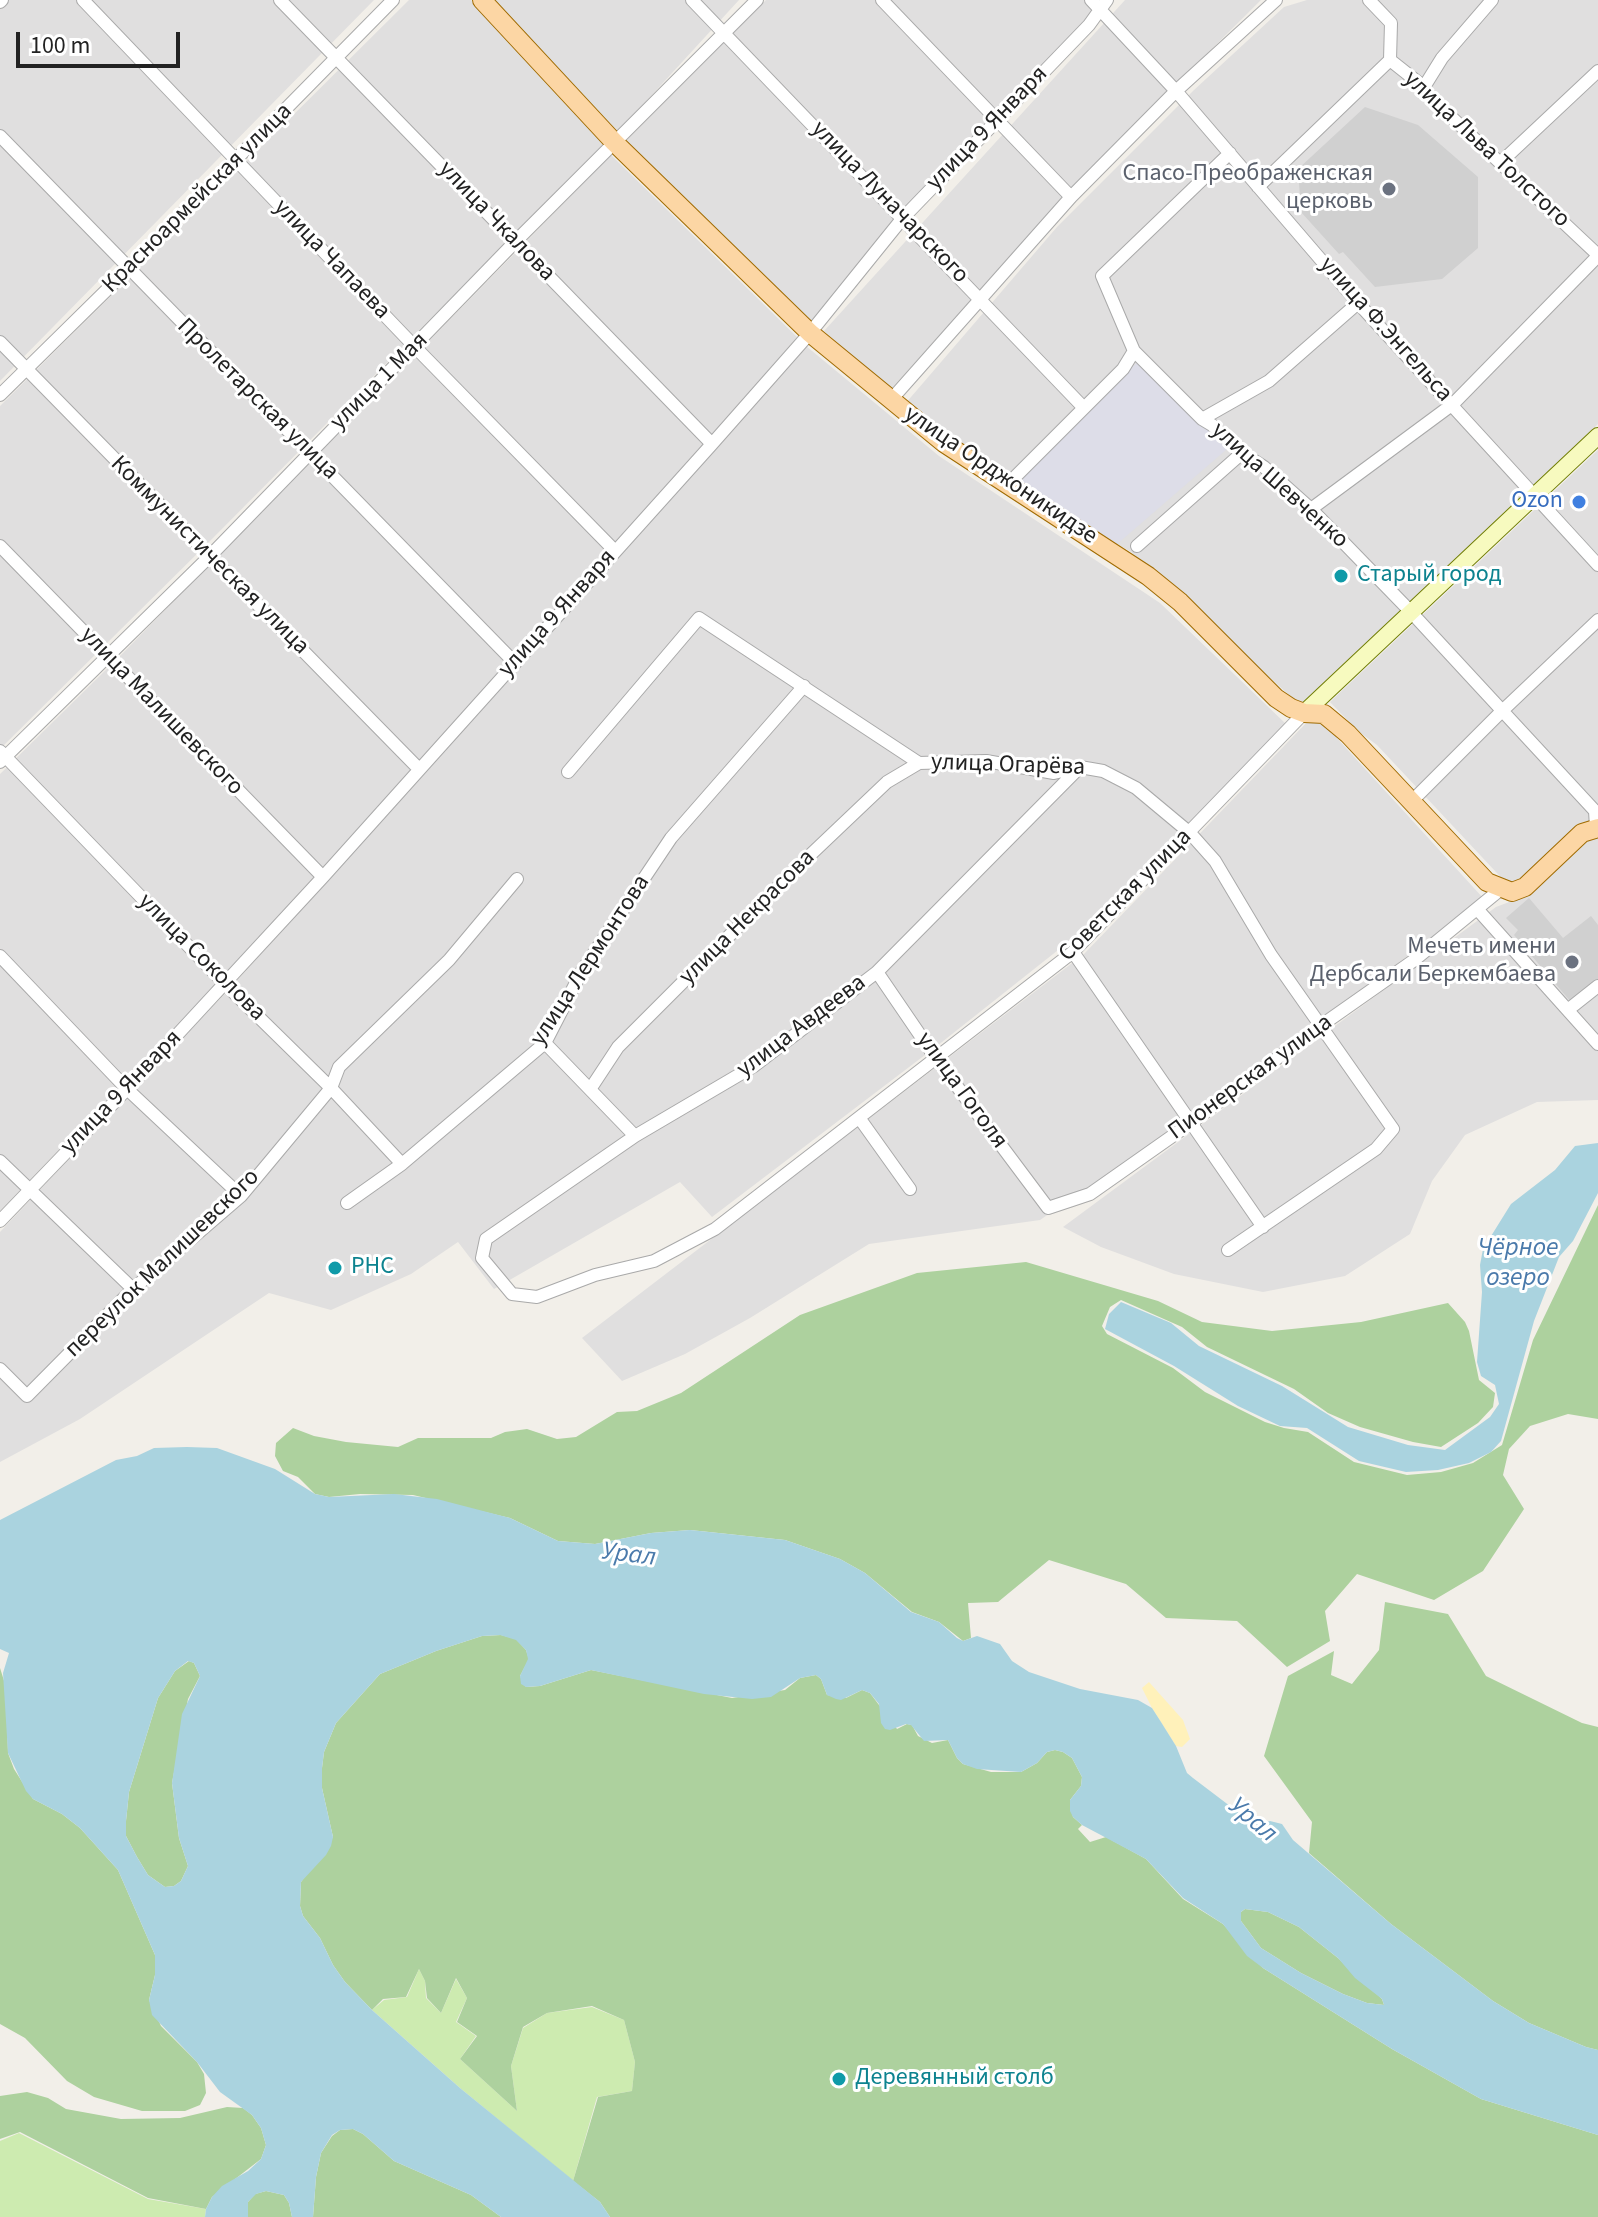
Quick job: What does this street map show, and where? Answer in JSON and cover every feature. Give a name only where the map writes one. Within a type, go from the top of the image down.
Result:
[{"type":"main road","name":"улица Орджоникидзе","points":[[482,0],[614,142],[810,333],[944,443],[1148,576],[1180,602],[1276,698],[1304,713],[1324,714],[1348,734],[1479,875],[1501,889]]},
{"type":"main road","name":"Пионерская улица","points":[[1501,889],[1512,892],[1525,887],[1582,833],[1597,826]]},
{"type":"street","name":"улица Чапаева","points":[[83,0],[615,551]]},
{"type":"street","name":"улица Чкалова","points":[[280,0],[712,444]]},
{"type":"street","name":"Красноармейская улица","points":[[0,395],[393,0]]},
{"type":"street","name":"улица Луначарского","points":[[692,0],[1084,408]]},
{"type":"street","name":"улица 1 Мая","points":[[2,756],[209,557],[515,242],[757,0]]},
{"type":"street","points":[[882,0],[1071,197]]},
{"type":"street","points":[[890,401],[1071,197],[1176,91],[1276,0]]},
{"type":"street","name":"улица Льва Толстого","points":[[1369,0],[1391,23],[1390,60],[1424,87],[1430,97],[1598,256]]},
{"type":"street","points":[[1424,87],[1442,58],[1492,0]]},
{"type":"street","name":"улица 9 Января","points":[[0,1221],[323,877],[810,333],[902,219],[1089,25],[1099,3]]},
{"type":"street","name":"улица Ф.Энгельса","points":[[1099,3],[1358,303],[1598,565]]},
{"type":"street","points":[[1258,187],[1390,60]]},
{"type":"street","points":[[1500,163],[1598,71]]},
{"type":"street","name":"Пролетарская улица","points":[[0,136],[515,663]]},
{"type":"street","name":"улица Шевченко","points":[[1230,153],[1102,276],[1134,351],[1202,419],[1264,467],[1311,509],[1595,811],[1597,826]]},
{"type":"street","points":[[1311,509],[1453,404],[1598,256]]},
{"type":"street","points":[[1202,419],[1269,381],[1358,303]]},
{"type":"street","name":"Коммунистическая улица","points":[[0,342],[419,769]]},
{"type":"street","points":[[1007,485],[1123,369],[1134,351]]},
{"type":"street","name":"Советская улица","points":[[486,1239],[482,1258],[512,1294],[537,1297],[595,1275],[654,1261],[715,1229],[1073,952],[1304,713],[1598,436]]},
{"type":"street","points":[[1137,546],[1242,453]]},
{"type":"street","name":"улица Малишевского","points":[[0,546],[323,877]]},
{"type":"street","name":"улица Огарёва","points":[[568,772],[699,618],[919,763],[986,761],[1054,773],[1080,767],[1103,771],[1136,788],[1190,833],[1215,861],[1271,955],[1393,1129],[1376,1149],[1263,1227]]},
{"type":"street","points":[[1412,801],[1598,620]]},
{"type":"street","name":"улица Лермонтова","points":[[347,1203],[402,1164],[545,1043],[582,971],[671,838],[804,686]]},
{"type":"street","name":"улица Соколова","points":[[2,756],[331,1088],[402,1164]]},
{"type":"street","name":"улица Некрасова","points":[[591,1088],[618,1047],[807,858],[887,782],[919,763]]},
{"type":"street","name":"улица Авдеева","points":[[486,1239],[635,1136],[754,1066],[877,972],[1080,767]]},
{"type":"street","name":"переулок Малишевского","points":[[0,1369],[27,1396],[133,1289],[241,1196],[331,1088],[339,1067],[449,960],[517,879]]},
{"type":"street","name":"Пионерская улица","points":[[1048,1208],[1090,1194],[1191,1123],[1413,961],[1501,889]]},
{"type":"street","points":[[1478,910],[1598,1044]]},
{"type":"street","points":[[1073,952],[1263,1227],[1228,1250]]},
{"type":"street","points":[[0,956],[127,1089],[241,1196]]},
{"type":"street","name":"улица Гоголя","points":[[877,972],[935,1057],[1048,1208]]},
{"type":"street","points":[[1569,1009],[1598,986]]},
{"type":"street","points":[[545,1043],[635,1136]]},
{"type":"street","points":[[860,1119],[910,1189]]},
{"type":"street","points":[[0,1161],[133,1289]]},
{"type":"shaded area","points":[[8,0],[374,0],[0,381],[0,7]]},
{"type":"shaded area","points":[[409,0],[471,0],[606,142],[0,749],[0,406]]},
{"type":"shaded area","points":[[492,0],[739,0],[617,133]]},
{"type":"shaded area","points":[[766,0],[1102,0],[1087,22],[811,324],[625,142]]},
{"type":"shaded area","points":[[1125,0],[1261,0],[1078,182],[890,390],[824,331]]},
{"type":"shaded area","points":[[1307,0],[1598,0],[1598,424],[1300,705],[1131,552],[1001,476],[905,404],[1057,227],[1194,90],[1284,7]]},
{"type":"shaded area","name":"Спасо-Преображенская церковь","points":[[1365,107],[1418,125],[1478,177],[1478,248],[1442,279],[1375,287],[1343,252],[1339,254],[1301,212],[1298,169]]},
{"type":"shaded area","points":[[611,155],[797,337],[700,450],[226,976],[0,1211],[0,774],[123,653]]},
{"type":"shaded area","points":[[806,346],[939,456],[1160,603],[1286,724],[1172,844],[1072,939],[712,1217],[680,1182],[494,1289],[458,1242],[411,1274],[331,1310],[269,1293],[80,1419],[0,1462],[0,1232],[234,984]]},
{"type":"shaded area","points":[[1139,361],[1227,449],[1116,545],[1013,479]]},
{"type":"shaded area","points":[[1598,450],[1598,814],[1525,880],[1510,887],[1377,745],[1358,731],[1330,702]]},
{"type":"shaded area","points":[[1309,720],[1324,724],[1484,899],[1190,1118],[1040,1220],[869,1244],[750,1318],[685,1354],[622,1381],[582,1338],[1084,954]]},
{"type":"shaded area","points":[[1598,833],[1598,1100],[1537,1102],[1465,1135],[1432,1181],[1410,1234],[1345,1276],[1263,1292],[1174,1274],[1101,1247],[1063,1227],[1496,907],[1517,899],[1583,837]]},
{"type":"shaded area","points":[[1529,898],[1563,938],[1591,916],[1598,925],[1598,980],[1571,1002],[1514,935],[1518,930],[1506,918]]},
{"type":"green space","points":[[1598,1205],[1598,1419],[1568,1414],[1530,1426],[1509,1449],[1503,1475],[1524,1509],[1483,1571],[1434,1600],[1357,1574],[1325,1611],[1330,1641],[1287,1667],[1237,1621],[1166,1618],[1126,1584],[1049,1560],[998,1602],[968,1603],[971,1638],[963,1641],[939,1622],[912,1612],[865,1573],[840,1559],[785,1540],[690,1530],[651,1533],[595,1544],[558,1541],[510,1518],[413,1495],[329,1497],[315,1494],[298,1477],[283,1471],[275,1456],[276,1443],[293,1428],[346,1442],[398,1447],[418,1438],[491,1438],[505,1432],[527,1429],[557,1439],[576,1437],[617,1412],[637,1411],[681,1393],[800,1315],[917,1273],[1026,1262],[1158,1301],[1202,1322],[1272,1331],[1361,1322],[1448,1303],[1469,1331],[1479,1380],[1495,1393],[1493,1407],[1478,1423],[1441,1447],[1360,1427],[1328,1413],[1294,1389],[1207,1347],[1182,1327],[1121,1300],[1110,1307],[1102,1326],[1107,1334],[1173,1368],[1205,1392],[1265,1422],[1308,1432],[1354,1462],[1407,1475],[1441,1472],[1473,1463],[1502,1445],[1533,1340]]},
{"type":"green space","points":[[1385,1602],[1448,1614],[1486,1676],[1582,1723],[1598,1727],[1598,2050],[1529,2023],[1493,2001],[1391,1924],[1309,1853],[1312,1822],[1264,1756],[1288,1676],[1334,1651],[1331,1675],[1352,1684],[1379,1650]]},
{"type":"green space","points":[[501,1635],[516,1639],[526,1650],[529,1659],[520,1676],[526,1687],[540,1686],[591,1670],[732,1698],[785,1690],[800,1678],[816,1675],[821,1679],[827,1695],[846,1698],[862,1690],[870,1693],[897,1729],[912,1725],[918,1736],[932,1743],[948,1740],[963,1764],[991,1772],[1021,1772],[1037,1763],[1047,1752],[1063,1752],[1072,1758],[1082,1777],[1081,1786],[1070,1800],[1073,1817],[1082,1825],[1078,1829],[1090,1842],[1106,1837],[1146,1859],[1183,1899],[1223,1924],[1263,1968],[1392,2049],[1481,2099],[1598,2135],[1598,2217],[610,2217],[600,2202],[573,2181],[598,2097],[632,2091],[635,2062],[624,2020],[592,2006],[547,2013],[523,2027],[511,2066],[517,2111],[460,2059],[477,2036],[457,2022],[467,1998],[456,1978],[441,2013],[427,1998],[425,1981],[419,1969],[406,1997],[383,1999],[372,2010],[333,1965],[300,1906],[301,1882],[333,1837],[322,1788],[322,1768],[324,1752],[336,1723],[380,1674],[482,1636]]},
{"type":"green space","points":[[189,1661],[194,1663],[200,1676],[188,1699],[172,1783],[179,1838],[188,1866],[181,1881],[165,1887],[148,1875],[126,1836],[129,1792],[158,1698],[175,1671]]},
{"type":"green space","points":[[0,1668],[6,1687],[8,1753],[14,1769],[33,1799],[62,1814],[80,1828],[118,1870],[155,1955],[155,1975],[149,2000],[161,2026],[197,2062],[204,2074],[206,2093],[200,2105],[185,2111],[142,2111],[94,2097],[67,2081],[25,2038],[0,2024]]},
{"type":"green space","points":[[1245,1909],[1268,1912],[1299,1927],[1338,1958],[1382,1999],[1384,2005],[1367,2003],[1343,1994],[1261,1948],[1241,1921],[1241,1912]]},
{"type":"green space","points":[[419,1969],[425,1981],[426,1998],[441,2013],[456,1979],[467,1998],[456,2022],[476,2036],[460,2059],[517,2111],[511,2066],[523,2028],[547,2013],[592,2007],[624,2020],[635,2062],[632,2091],[597,2097],[573,2181],[372,2010],[384,2000],[407,1997]]},
{"type":"green space","points":[[27,2092],[48,2098],[66,2109],[121,2119],[180,2118],[227,2107],[243,2108],[261,2128],[266,2145],[261,2159],[212,2197],[206,2209],[148,2198],[20,2132],[0,2139],[0,2096]]},
{"type":"green space","points":[[353,2129],[394,2161],[471,2195],[501,2217],[313,2217],[321,2153],[340,2130]]},
{"type":"green space","points":[[19,2133],[148,2199],[206,2209],[205,2217],[0,2217],[0,2141]]},
{"type":"green space","points":[[266,2191],[284,2195],[292,2217],[248,2217],[248,2202],[255,2194]]},
{"type":"sand","points":[[1149,1682],[1183,1720],[1190,1739],[1182,1747],[1176,1746],[1152,1708],[1142,1688]]},
{"type":"water","name":"Чёрное озеро","points":[[1598,1143],[1598,1193],[1573,1241],[1559,1257],[1534,1321],[1501,1441],[1491,1452],[1469,1463],[1438,1470],[1406,1472],[1359,1461],[1307,1428],[1280,1426],[1238,1406],[1174,1366],[1105,1329],[1109,1314],[1121,1302],[1171,1323],[1199,1346],[1282,1386],[1348,1427],[1408,1445],[1445,1450],[1490,1417],[1499,1404],[1495,1385],[1481,1376],[1477,1362],[1483,1249],[1511,1204],[1555,1170],[1575,1146]]},
{"type":"water","name":"Урал","points":[[154,1448],[217,1448],[275,1469],[315,1494],[329,1497],[394,1494],[437,1499],[510,1518],[558,1541],[595,1544],[651,1533],[690,1530],[785,1540],[840,1559],[865,1573],[911,1612],[939,1622],[963,1641],[977,1636],[1000,1644],[1012,1661],[1029,1672],[1080,1689],[1138,1700],[1152,1708],[1176,1746],[1187,1773],[1193,1778],[1251,1822],[1282,1824],[1293,1840],[1391,1924],[1493,2001],[1529,2023],[1598,2050],[1598,2135],[1481,2099],[1392,2049],[1263,1968],[1247,1956],[1223,1924],[1183,1898],[1146,1859],[1082,1825],[1073,1817],[1070,1800],[1081,1786],[1082,1777],[1072,1758],[1063,1752],[1047,1752],[1037,1763],[1021,1772],[977,1769],[957,1758],[948,1740],[924,1741],[911,1725],[906,1724],[885,1729],[881,1723],[879,1704],[870,1693],[862,1690],[841,1700],[836,1699],[827,1695],[821,1679],[816,1675],[800,1678],[771,1697],[752,1699],[704,1694],[591,1670],[540,1686],[526,1687],[521,1684],[520,1676],[528,1659],[526,1650],[516,1640],[500,1635],[482,1636],[380,1674],[336,1723],[324,1752],[322,1768],[322,1788],[333,1837],[326,1855],[301,1882],[300,1906],[333,1965],[372,2010],[460,2088],[600,2202],[610,2217],[501,2217],[471,2195],[394,2161],[353,2129],[340,2130],[332,2135],[321,2153],[313,2217],[292,2217],[284,2195],[266,2191],[256,2194],[248,2202],[248,2217],[205,2217],[212,2197],[222,2186],[248,2171],[261,2159],[266,2145],[261,2128],[252,2115],[220,2092],[197,2062],[152,2015],[149,2000],[155,1975],[155,1955],[118,1870],[80,1828],[62,1814],[33,1799],[26,1791],[8,1753],[3,1673],[9,1653],[0,1649],[0,1520],[116,1460],[137,1456]],"holes":[[[188,1661],[194,1663],[200,1676],[182,1714],[172,1783],[179,1838],[188,1866],[181,1881],[165,1887],[148,1875],[137,1857],[126,1836],[126,1821],[129,1792],[158,1698],[175,1671]],[[1245,1909],[1268,1912],[1299,1927],[1338,1958],[1355,1978],[1382,1999],[1384,2005],[1367,2003],[1343,1994],[1261,1948],[1241,1921],[1241,1912]]]},
{"type":"place","name":"Спасо-Преображенская церковь","points":[[1389,189]]},
{"type":"place","name":"Ozon","points":[[1579,502]]},
{"type":"place","name":"Старый город","points":[[1341,576]]},
{"type":"place","name":"Мечеть имени Дербсали Беркембаева","points":[[1572,962]]},
{"type":"place","name":"РНС","points":[[335,1268]]},
{"type":"place","name":"Деревянный столб","points":[[839,2079]]}]
